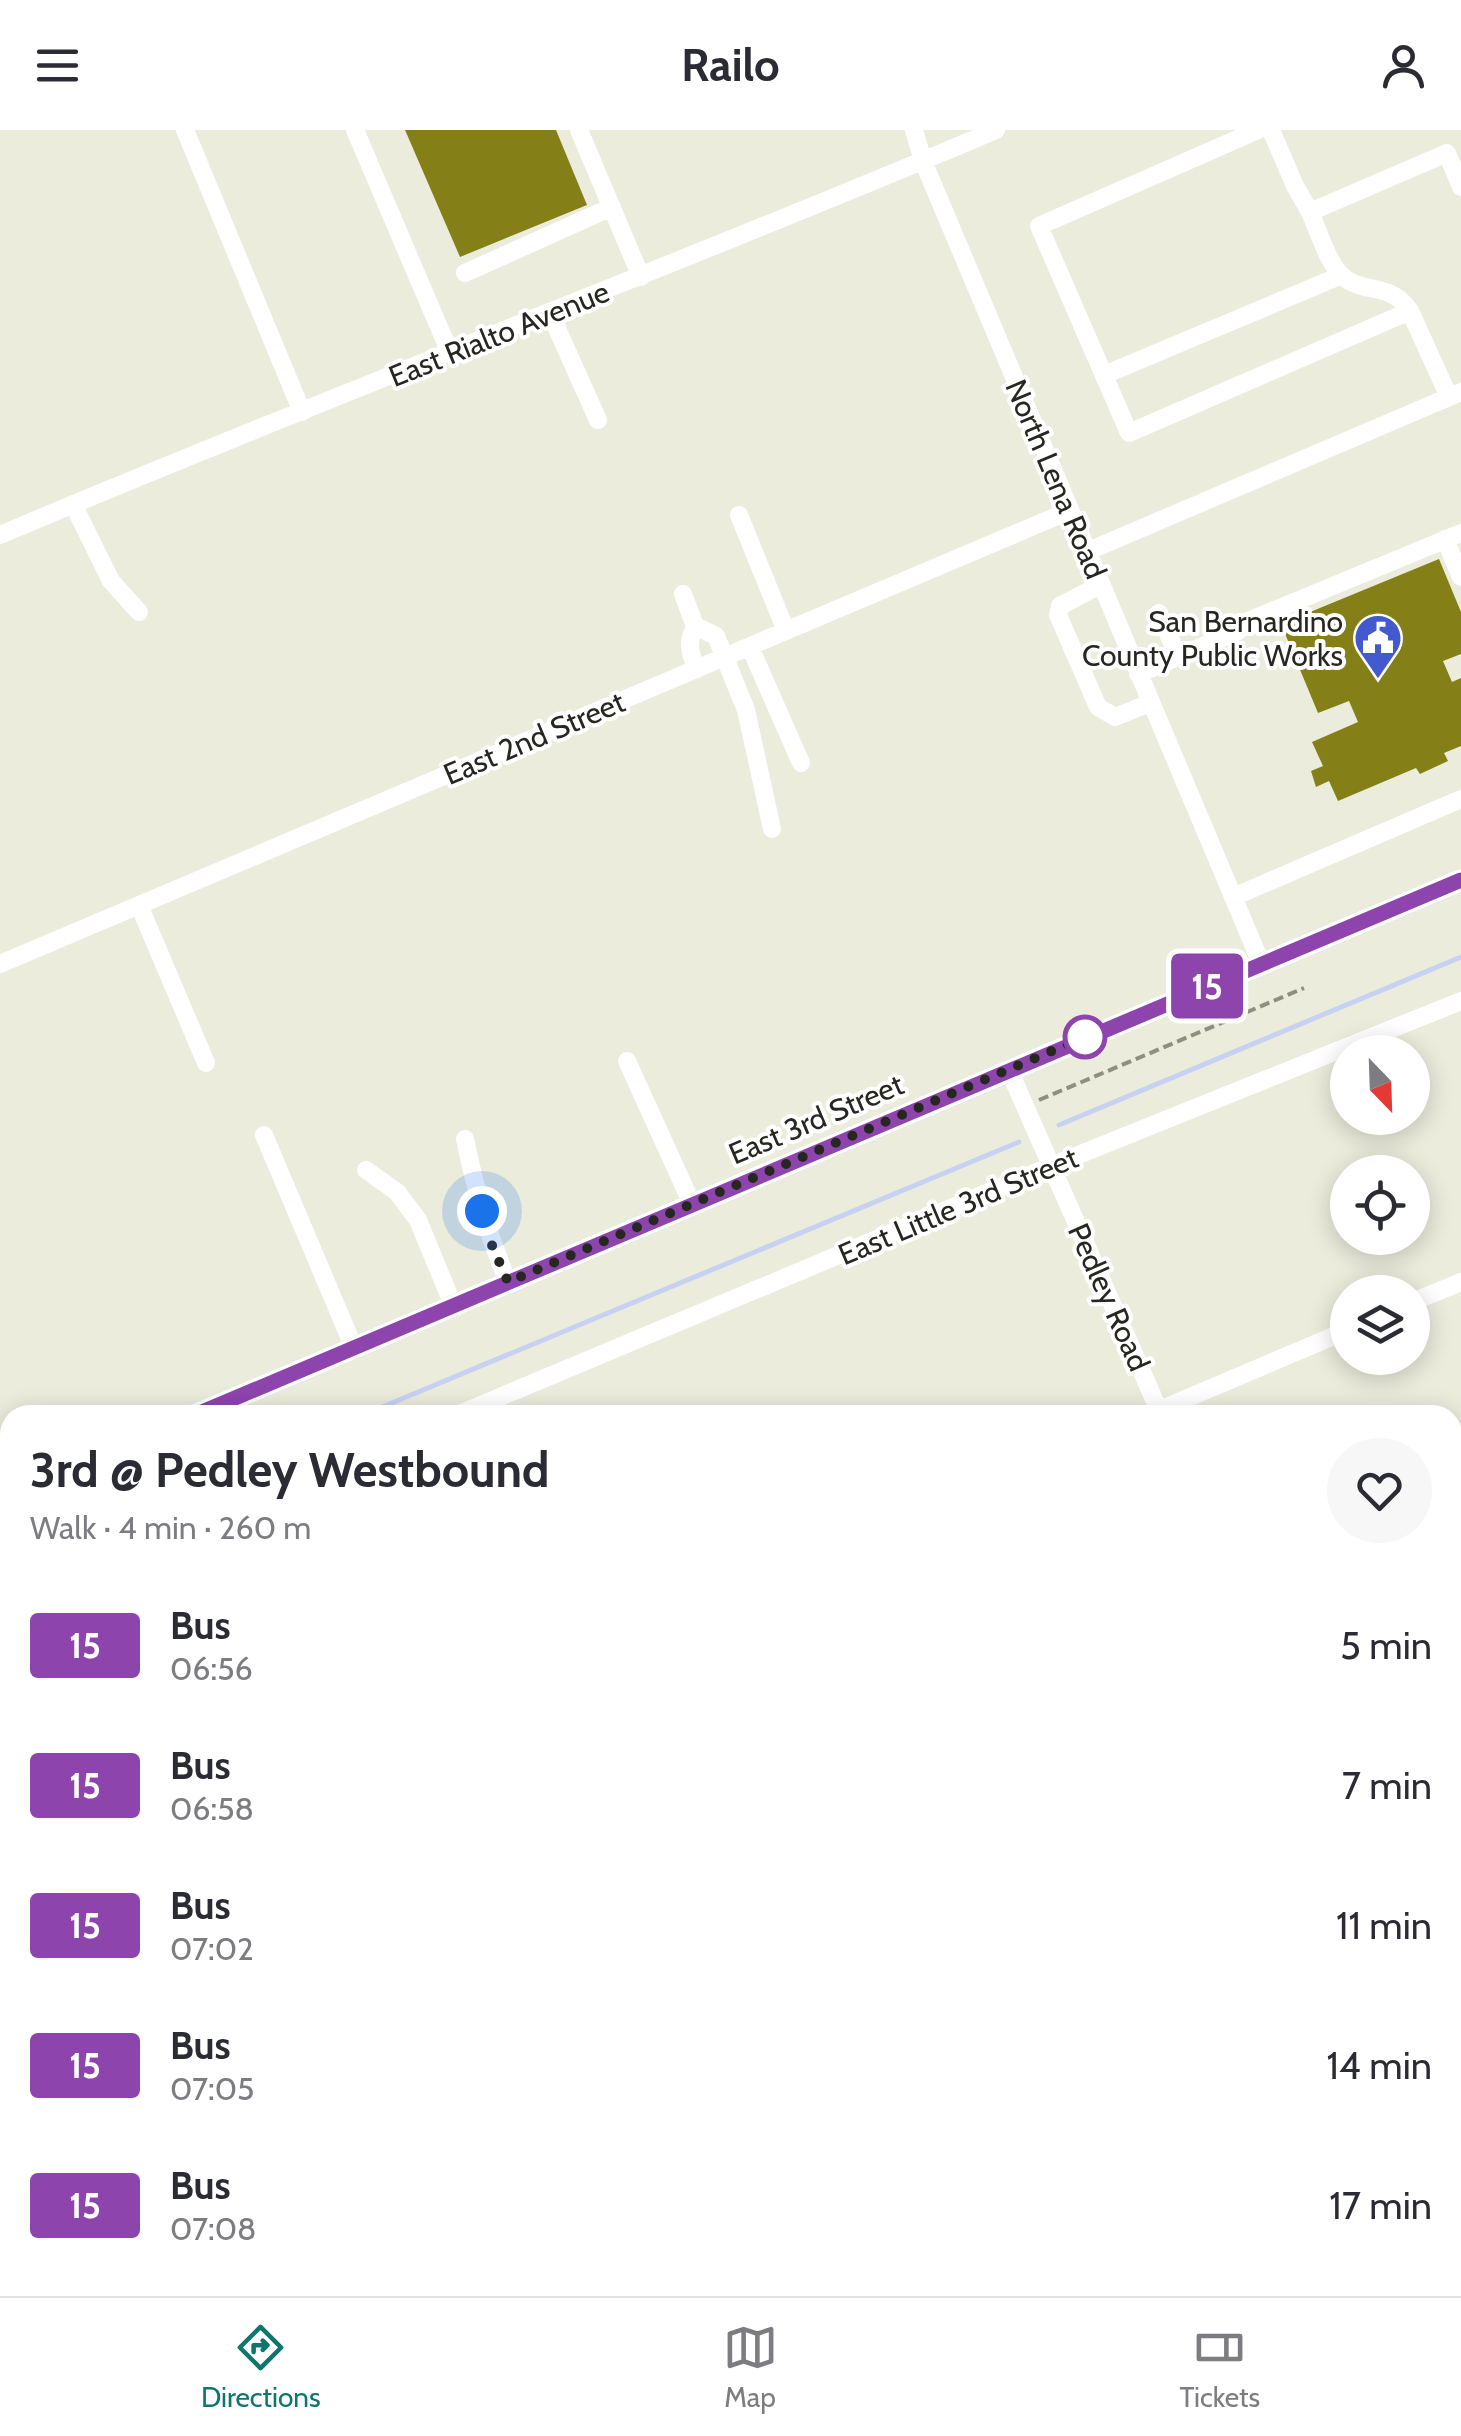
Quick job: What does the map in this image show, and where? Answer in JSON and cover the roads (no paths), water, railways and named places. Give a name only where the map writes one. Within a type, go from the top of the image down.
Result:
[{"type":"main road","name":"East 3rd Street","points":[[219,1405],[1461,880]]},
{"type":"street","points":[[185,130],[302,412]]},
{"type":"street","points":[[355,130],[450,353]]},
{"type":"street","points":[[579,130],[641,277]]},
{"type":"street","name":"North Lena Road","points":[[914,130],[1086,552],[1261,963]]},
{"type":"street","name":"East Rialto Avenue","points":[[0,535],[996,130]]},
{"type":"street","points":[[1258,130],[1039,226],[1129,433],[1410,311]]},
{"type":"street","points":[[1086,552],[1455,395],[1404,301],[1346,280],[1336,269],[1271,130]]},
{"type":"street","points":[[1310,212],[1447,153],[1461,187]]},
{"type":"street","points":[[464,273],[612,208]]},
{"type":"street","points":[[1104,374],[1342,275]]},
{"type":"street","points":[[550,314],[598,420]]},
{"type":"street","points":[[74,504],[111,581],[139,612]]},
{"type":"street","name":"East 2nd Street","points":[[0,964],[1069,511]]},
{"type":"street","points":[[739,515],[786,631]]},
{"type":"street","points":[[1138,674],[1238,631],[1248,621],[1453,536],[1461,576]]},
{"type":"street","points":[[1100,585],[1060,606],[1058,615],[1098,707],[1115,718],[1150,703]]},
{"type":"street","points":[[683,594],[695,626],[716,636],[726,657],[746,710],[772,828]]},
{"type":"street","points":[[1159,613],[1178,657]]},
{"type":"street","points":[[695,626],[688,640],[697,669]]},
{"type":"street","points":[[750,647],[802,763]]},
{"type":"street","points":[[1233,897],[1461,799]]},
{"type":"street","points":[[139,905],[206,1063]]},
{"type":"street","name":"East Little 3rd Street","points":[[481,1405],[1051,1166],[1461,1001]]},
{"type":"street","points":[[627,1061],[692,1204]]},
{"type":"street","name":"Pedley Road","points":[[1009,1070],[1153,1405]]},
{"type":"street","points":[[264,1135],[354,1348]]},
{"type":"street","points":[[465,1139],[488,1236],[508,1282]]},
{"type":"street","points":[[366,1170],[397,1192],[418,1220],[453,1305]]},
{"type":"street","points":[[1430,1295],[1461,1282]]},
{"type":"street","points":[[1175,1405],[1330,1338]]},
{"type":"waterway","points":[[1059,1125],[1461,957]]},
{"type":"waterway","points":[[387,1405],[1019,1142]]},
{"type":"place","name":"San Bernardino County Public Works","points":[[1378,680]]}]
